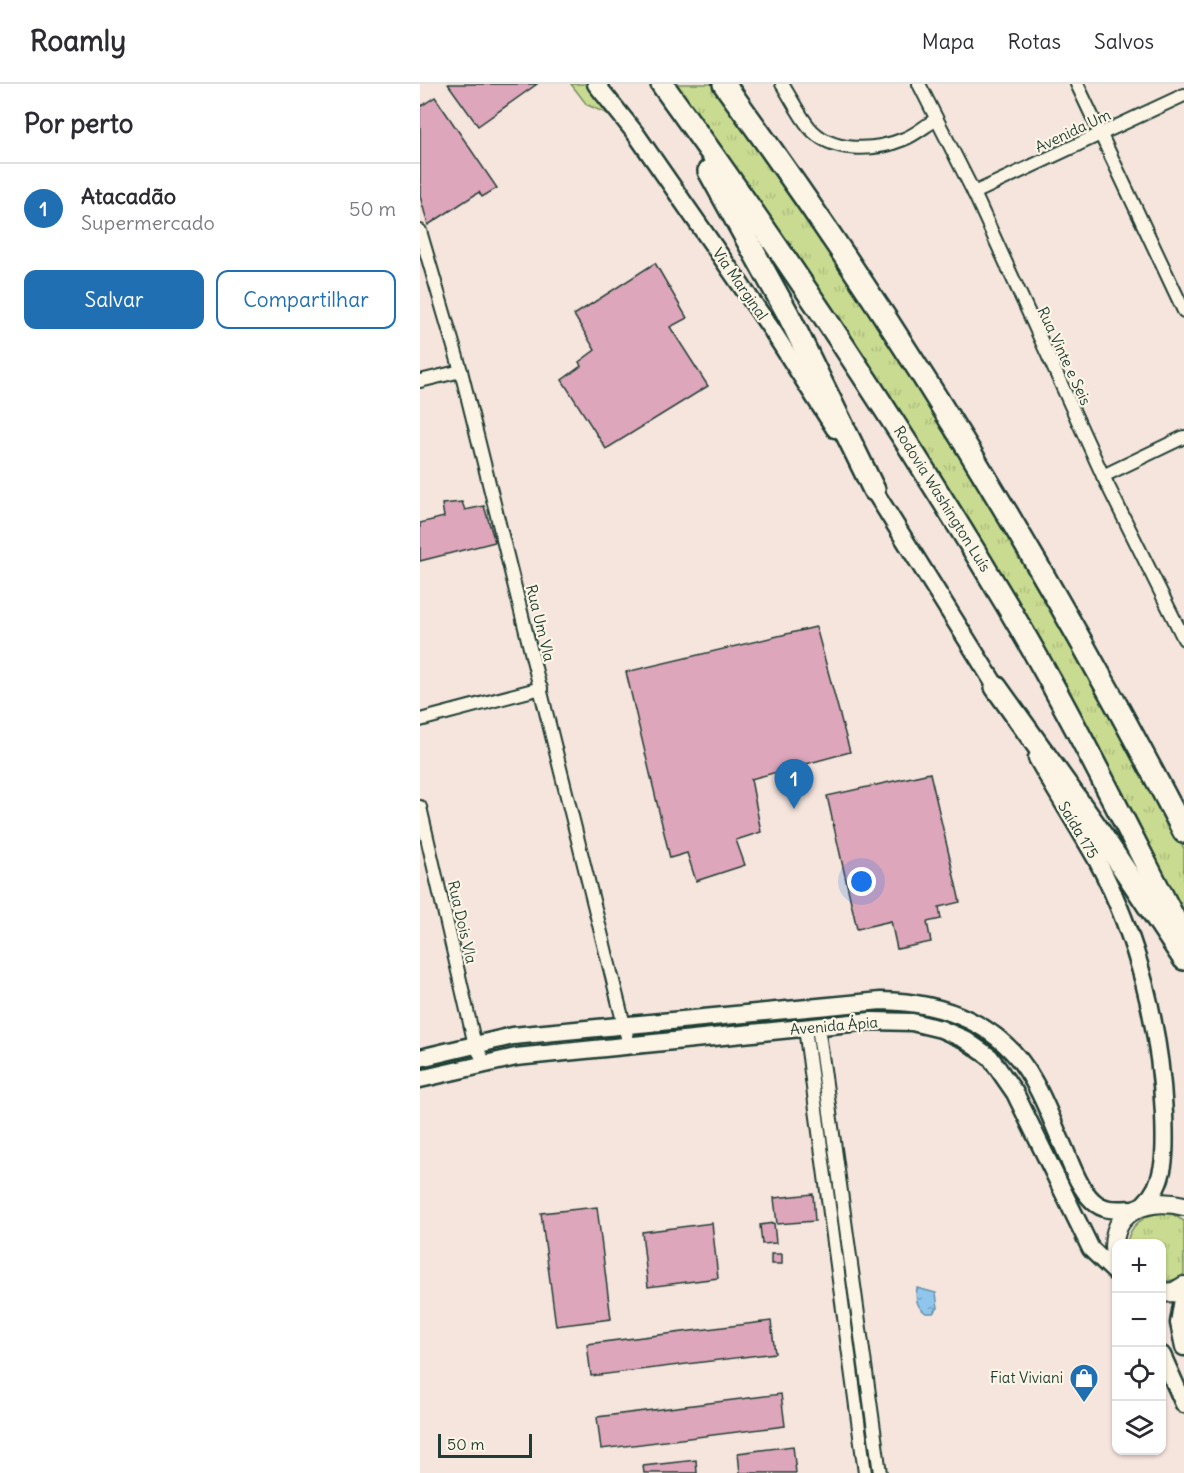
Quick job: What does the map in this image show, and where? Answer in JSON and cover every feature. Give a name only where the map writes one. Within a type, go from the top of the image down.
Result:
[{"type":"highway","points":[[661,84],[783,304],[874,490]]},
{"type":"highway","name":"Rodovia Washington Luís","points":[[661,84],[770,236],[898,427],[1008,606],[1078,734],[1184,938]]},
{"type":"highway","points":[[724,84],[820,218],[882,310],[1007,514],[1137,742],[1184,832]]},
{"type":"highway","points":[[996,687],[1094,824],[1184,959]]},
{"type":"highway","points":[[1137,742],[1184,817]]},
{"type":"main road","points":[[1115,1239],[1119,1227],[1129,1213],[1141,1206],[1180,1205]]},
{"type":"main road","points":[[1166,1293],[1174,1292],[1184,1286]]},
{"type":"street","name":"Via Marginal","points":[[596,84],[636,135],[772,330],[874,490]]},
{"type":"street","points":[[782,84],[810,128],[828,142],[858,149],[905,139],[935,120]]},
{"type":"street","name":"Rua Vinte e Seis","points":[[919,84],[935,120],[974,193],[1103,476],[1184,639]]},
{"type":"street","points":[[1077,84],[1184,311]]},
{"type":"street","name":"Avenida Um","points":[[974,193],[1184,95]]},
{"type":"street","name":"Rua Um Vla","points":[[420,231],[461,371],[629,1045]]},
{"type":"street","points":[[420,381],[461,371]]},
{"type":"street","points":[[1103,476],[1184,437]]},
{"type":"street","name":"Saída 175","points":[[874,490],[996,687],[1096,860],[1136,952],[1161,1072],[1165,1146],[1155,1193],[1141,1206]]},
{"type":"street","points":[[420,720],[541,688]]},
{"type":"street","name":"Rua Dois Vla","points":[[420,807],[476,1045],[485,1063]]},
{"type":"street","name":"Avenida Ápia","points":[[420,1058],[513,1035],[881,1001],[912,1002],[972,1019],[1001,1040],[1034,1081],[1081,1185],[1094,1202],[1107,1209],[1141,1206]]},
{"type":"street","name":"Avenida Ápia","points":[[420,1078],[516,1056],[871,1021],[912,1022],[964,1039],[990,1057],[1016,1093],[1091,1249],[1112,1268]]},
{"type":"street","points":[[811,1027],[865,1473]]},
{"type":"street","points":[[811,1027],[880,1473]]},
{"type":"street","points":[[1184,1293],[1179,1323],[1184,1347]]},
{"type":"street","points":[[1166,1366],[1184,1404]]},
{"type":"green space","points":[[571,84],[587,84],[610,115],[587,105]]},
{"type":"green space","points":[[673,84],[715,84],[782,177],[939,414],[1123,734],[1184,849],[1184,918],[1097,750]]},
{"type":"green space","points":[[1161,1213],[1172,1214],[1184,1221],[1184,1274],[1177,1279],[1166,1281],[1166,1239],[1128,1239],[1134,1226],[1149,1216]]},
{"type":"water","points":[[917,1288],[936,1293],[938,1308],[933,1313],[926,1313],[918,1305]]},
{"type":"building","points":[[448,84],[537,84],[478,126]]},
{"type":"building","points":[[435,97],[497,188],[482,197],[479,192],[428,225],[420,196],[420,107]]},
{"type":"building","points":[[655,263],[687,318],[670,327],[708,386],[606,449],[562,380],[581,366],[579,362],[595,350],[574,315]]},
{"type":"building","points":[[462,502],[465,510],[484,506],[495,542],[420,561],[420,523],[444,517],[442,504]]},
{"type":"building","points":[[816,627],[850,752],[751,779],[761,832],[736,840],[745,865],[696,881],[687,853],[670,858],[626,672]]},
{"type":"building","points":[[930,773],[960,902],[939,907],[941,919],[927,922],[931,942],[897,949],[891,921],[857,929],[827,796]]},
{"type":"building","points":[[813,1194],[815,1221],[777,1224],[774,1198]]},
{"type":"building","points":[[597,1207],[611,1319],[556,1326],[541,1213]]},
{"type":"building","points":[[712,1223],[718,1278],[648,1287],[642,1232]]},
{"type":"building","points":[[774,1223],[776,1243],[762,1244],[760,1225]]},
{"type":"building","points":[[771,1254],[782,1254],[782,1264],[771,1264]]},
{"type":"building","points":[[771,1321],[775,1353],[591,1376],[587,1344]]},
{"type":"building","points":[[781,1394],[785,1426],[601,1449],[597,1417]]},
{"type":"building","points":[[793,1446],[796,1473],[740,1473],[738,1453]]},
{"type":"building","points":[[696,1460],[697,1473],[644,1473],[643,1466]]},
{"type":"place","name":"Atacadão","points":[[794,809]]},
{"type":"place","name":"Fiat Viviani","points":[[1084,1404]]}]
